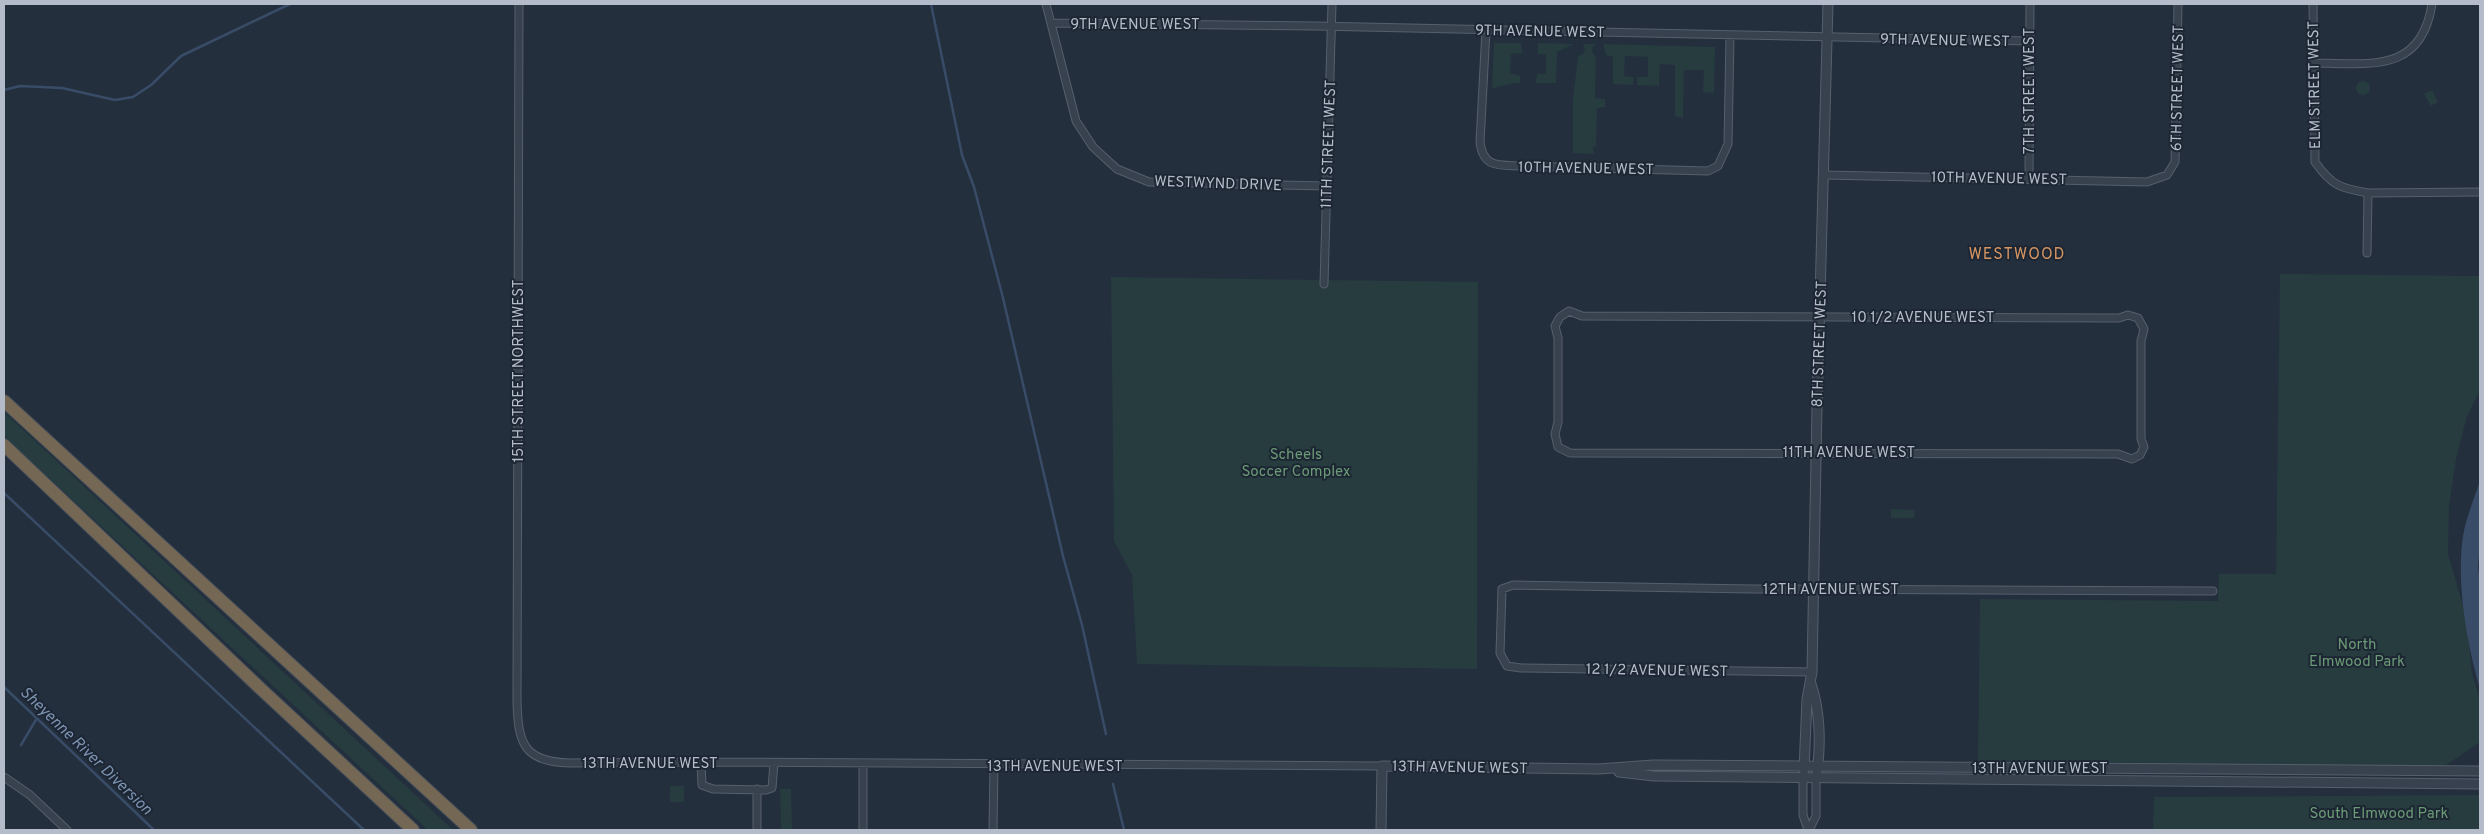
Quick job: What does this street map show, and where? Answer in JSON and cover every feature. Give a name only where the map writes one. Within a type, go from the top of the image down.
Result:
[{"type":"highway","points":[[4,401],[471,830]]},
{"type":"highway","points":[[4,445],[262,690],[413,830]]},
{"type":"street","name":"15TH STREET NORTHWEST","points":[[519,4],[517,701],[520,738]]},
{"type":"street","name":"WESTWYND DRIVE","points":[[1046,4],[1076,121],[1093,147],[1117,170],[1149,182],[1326,186]]},
{"type":"street","name":"11TH STREET WEST","points":[[1324,284],[1332,4]]},
{"type":"street","name":"8TH STREET WEST","points":[[1809,830],[1803,815],[1803,777],[1807,699],[1812,672],[1828,4]]},
{"type":"street","name":"7TH STREET WEST","points":[[2029,177],[2030,4]]},
{"type":"street","name":"6TH STREET WEST","points":[[2170,170],[2175,162],[2177,135],[2178,4]]},
{"type":"street","name":"ELM STREET WEST","points":[[2313,4],[2315,162],[2324,175],[2341,188],[2368,193]]},
{"type":"street","points":[[2313,63],[2376,64],[2399,58],[2418,41],[2430,21],[2432,4]]},
{"type":"street","name":"9TH AVENUE WEST","points":[[1051,23],[1331,26],[2029,41]]},
{"type":"street","name":"10TH AVENUE WEST","points":[[1486,30],[1480,142],[1481,153],[1485,159],[1494,164],[1520,166],[1708,171],[1718,166],[1728,144],[1730,36]]},
{"type":"street","name":"10TH AVENUE WEST","points":[[1824,174],[2029,177],[2147,182],[2167,176],[2170,170]]},
{"type":"street","points":[[2367,253],[2368,193],[2480,192]]},
{"type":"street","name":"10 1/2 AVENUE WEST","points":[[1558,447],[1555,434],[1558,422],[1558,338],[1555,326],[1560,317],[1568,311],[1582,316],[2119,318],[2128,315],[2138,318],[2144,329],[2141,341],[2141,439],[2144,448],[2140,455]]},
{"type":"street","name":"11TH AVENUE WEST","points":[[1558,447],[1570,453],[2118,454],[2132,459],[2140,455]]},
{"type":"street","name":"12TH AVENUE WEST","points":[[1505,661],[1500,653],[1502,589],[1513,585],[2213,591]]},
{"type":"street","name":"12 1/2 AVENUE WEST","points":[[1505,661],[1507,666],[1521,668],[1812,672]]},
{"type":"street","name":"8TH STREET WEST","points":[[1809,830],[1816,816],[1816,777],[1818,766],[1816,698],[1811,684]]},
{"type":"street","name":"13TH AVENUE WEST","points":[[520,738],[529,752],[553,762],[1382,766],[1599,769],[1653,765],[2480,771]]},
{"type":"street","points":[[701,762],[701,781],[706,788],[766,790],[772,788],[774,764]]},
{"type":"street","points":[[862,830],[863,764]]},
{"type":"street","points":[[993,830],[994,765]]},
{"type":"street","points":[[1381,830],[1382,766]]},
{"type":"street","name":"13TH AVENUE WEST","points":[[1599,769],[1654,776],[2480,784]]},
{"type":"street","points":[[4,777],[30,795],[67,830]]},
{"type":"street","points":[[757,789],[757,830]]},
{"type":"green space","points":[[1494,43],[1521,43],[1522,53],[1511,54],[1510,73],[1520,76],[1520,83],[1492,88]]},
{"type":"green space","points":[[1538,43],[1574,44],[1557,52],[1556,83],[1536,83],[1537,74],[1546,74],[1546,54],[1538,54]]},
{"type":"green space","points":[[1583,44],[1596,44],[1592,48],[1593,54],[1596,56],[1595,98],[1605,99],[1605,107],[1597,108],[1594,154],[1573,153],[1573,100],[1578,56],[1583,54],[1585,50]]},
{"type":"green space","points":[[1603,44],[1715,47],[1714,93],[1703,92],[1704,70],[1684,70],[1683,118],[1675,116],[1675,65],[1660,64],[1659,86],[1637,85],[1637,77],[1648,77],[1648,57],[1625,56],[1624,76],[1633,77],[1633,85],[1613,84],[1613,57],[1606,55]]},
{"type":"green space","points":[[2363,81],[2368,83],[2370,88],[2368,93],[2363,95],[2358,93],[2356,88],[2358,83]]},
{"type":"green space","points":[[2432,90],[2438,102],[2431,106],[2424,94]]},
{"type":"green space","name":"North Elmwood Park","points":[[2280,274],[2480,276],[2480,390],[2467,416],[2456,459],[2449,506],[2448,554],[2466,616],[2472,674],[2480,699],[2480,742],[2445,766],[1978,761],[1980,599],[2218,601],[2219,574],[2276,574]]},
{"type":"green space","name":"Scheels Soccer Complex","points":[[1111,277],[1478,282],[1477,669],[1137,664],[1132,575],[1114,541]]},
{"type":"green space","points":[[4,412],[453,830],[428,830],[4,436]]},
{"type":"green space","points":[[1891,509],[1915,510],[1914,518],[1891,518]]},
{"type":"green space","points":[[670,786],[684,786],[684,802],[670,802]]},
{"type":"green space","points":[[780,789],[791,789],[792,830],[781,830]]},
{"type":"green space","name":"South Elmwood Park","points":[[2480,795],[2480,830],[2153,830],[2154,797]]},
{"type":"water","points":[[2480,481],[2480,548],[2478,566],[2480,584],[2480,689],[2464,613],[2461,554],[2464,529]]},
{"type":"waterway","points":[[4,90],[20,86],[62,88],[115,100],[133,97],[151,85],[181,56],[290,4]]},
{"type":"waterway","points":[[931,4],[962,155],[974,187],[1003,298],[1063,556],[1082,625],[1106,734]]},
{"type":"waterway","points":[[4,493],[364,830]]},
{"type":"waterway","name":"Sheyenne River Diversion","points":[[4,687],[154,830]]},
{"type":"waterway","points":[[21,745],[37,718]]},
{"type":"waterway","points":[[1113,784],[1124,830]]},
{"type":"district","name":"WESTWOOD","points":[[2017,253]]}]
